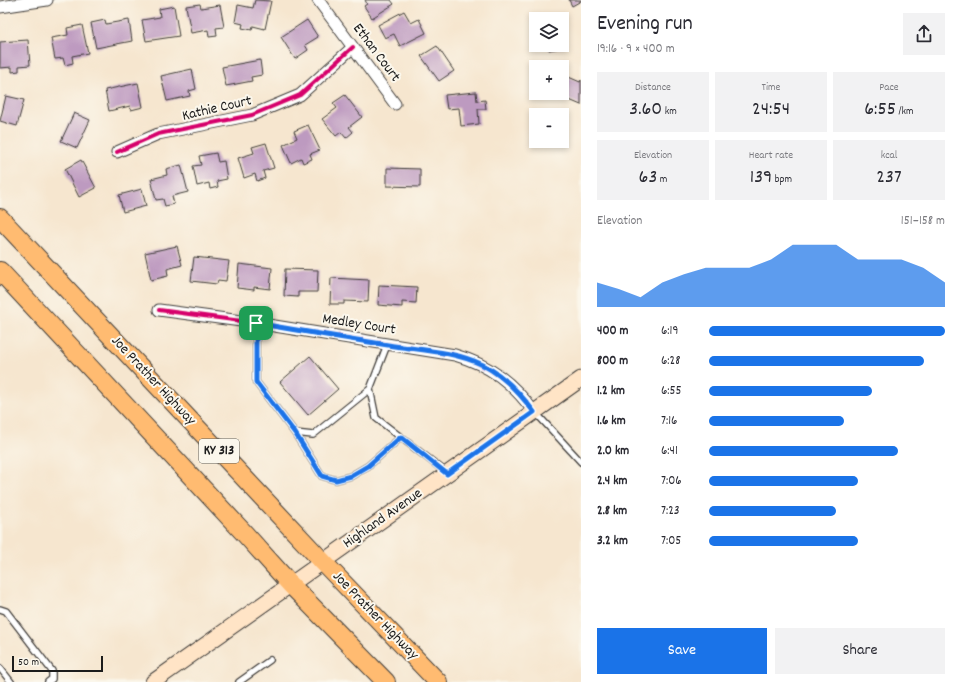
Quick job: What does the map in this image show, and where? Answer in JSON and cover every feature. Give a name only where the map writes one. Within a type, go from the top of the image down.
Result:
[{"type":"highway","name":"Joe Prather Highway","points":[[0,218],[323,562],[438,682]]},
{"type":"highway","name":"KY 313","points":[[0,271],[291,585],[386,682]]},
{"type":"main road","name":"Highland Avenue","points":[[153,682],[581,379]]},
{"type":"street","points":[[0,7],[47,0]]},
{"type":"street","name":"Ethan Court","points":[[318,0],[395,104]]},
{"type":"street","name":"Kathie Court","points":[[117,152],[158,134],[252,115],[300,95],[353,47]]},
{"type":"street","name":"Medley Court","points":[[159,310],[256,323],[455,356],[470,360],[483,365],[512,386],[524,398],[534,412]]},
{"type":"lane","points":[[256,323],[256,382],[295,433],[322,476],[336,480],[351,476],[368,466],[401,437]]},
{"type":"lane","points":[[295,433],[313,435],[370,389],[387,345]]},
{"type":"lane","points":[[370,389],[376,418],[447,474]]},
{"type":"lane","points":[[534,412],[581,462]]},
{"type":"lane","points":[[0,609],[6,611],[52,671],[52,679],[48,682]]},
{"type":"lane","points":[[239,682],[270,660]]},
{"type":"lane","points":[[0,668],[11,682]]},
{"type":"building","points":[[255,0],[271,1],[265,29],[253,26],[252,30],[242,28],[243,24],[235,22],[238,5],[253,8]]},
{"type":"building","points":[[365,0],[391,0],[394,4],[372,18],[364,6],[367,4]]},
{"type":"building","points":[[569,0],[581,0],[581,1],[572,6]]},
{"type":"building","points":[[200,4],[201,8],[220,5],[224,27],[216,28],[217,36],[209,37],[208,30],[191,33],[186,6]]},
{"type":"building","points":[[174,6],[179,36],[146,41],[142,20],[160,17],[159,9]]},
{"type":"building","points":[[404,11],[411,23],[419,19],[426,33],[400,46],[394,34],[385,38],[378,25]]},
{"type":"building","points":[[105,20],[106,24],[129,20],[132,41],[96,48],[91,23]]},
{"type":"building","points":[[307,20],[318,37],[305,45],[308,50],[295,59],[281,37]]},
{"type":"building","points":[[82,25],[88,53],[72,56],[73,63],[65,65],[63,58],[55,59],[51,38],[68,35],[67,28]]},
{"type":"building","points":[[28,40],[30,65],[19,66],[19,71],[12,72],[12,67],[0,68],[0,42]]},
{"type":"building","points":[[437,46],[454,71],[439,81],[421,56]]},
{"type":"building","points":[[260,60],[262,75],[251,77],[252,81],[226,86],[222,67]]},
{"type":"building","points":[[192,69],[196,89],[189,91],[190,96],[167,101],[161,76]]},
{"type":"building","points":[[569,77],[580,82],[581,80],[581,105],[569,100]]},
{"type":"building","points":[[138,83],[143,107],[131,110],[130,106],[109,111],[105,90]]},
{"type":"building","points":[[476,92],[477,101],[485,100],[486,109],[478,109],[479,124],[461,126],[459,108],[447,109],[445,95]]},
{"type":"building","points":[[345,95],[362,117],[349,127],[353,132],[346,138],[341,132],[336,136],[322,119],[337,108],[333,103]]},
{"type":"building","points":[[6,96],[24,100],[17,126],[0,121]]},
{"type":"building","points":[[74,113],[90,120],[77,148],[61,141]]},
{"type":"building","points":[[308,125],[320,150],[310,154],[312,159],[303,163],[301,158],[291,163],[283,145],[297,138],[294,131]]},
{"type":"building","points":[[266,143],[274,168],[263,171],[265,178],[257,181],[255,174],[244,178],[238,158],[254,153],[252,147]]},
{"type":"building","points":[[216,153],[218,162],[224,161],[227,179],[217,181],[218,187],[210,189],[209,183],[197,186],[193,166],[201,165],[199,156]]},
{"type":"building","points":[[81,160],[96,188],[79,197],[65,169]]},
{"type":"building","points":[[181,165],[188,192],[172,196],[174,204],[165,206],[163,199],[156,200],[151,179],[167,175],[166,169]]},
{"type":"building","points":[[387,168],[420,169],[420,187],[387,186]]},
{"type":"building","points":[[142,189],[146,206],[123,212],[119,195]]},
{"type":"building","points":[[177,246],[182,265],[167,269],[168,276],[151,280],[145,253]]},
{"type":"building","points":[[194,257],[229,261],[226,281],[218,280],[217,284],[191,281]]},
{"type":"building","points":[[239,264],[272,268],[270,289],[254,287],[254,290],[237,288]]},
{"type":"building","points":[[285,269],[318,270],[317,292],[298,292],[298,297],[284,296]]},
{"type":"building","points":[[331,278],[369,280],[368,302],[344,301],[344,304],[330,304]]},
{"type":"building","points":[[379,285],[417,287],[416,303],[402,302],[402,307],[378,305]]},
{"type":"building","points":[[310,356],[338,389],[308,415],[280,382]]},
{"type":"cycle path","points":[[117,152],[158,134],[252,115],[300,95],[353,47]]},
{"type":"cycle path","points":[[159,310],[256,323],[455,355],[479,364],[500,376],[518,392],[534,412]]},
{"type":"route","points":[[256,323],[438,352],[470,360],[483,365],[512,386],[524,398],[534,412],[447,474],[401,437],[368,466],[351,476],[336,480],[322,476],[295,433],[256,382],[256,323]]}]
